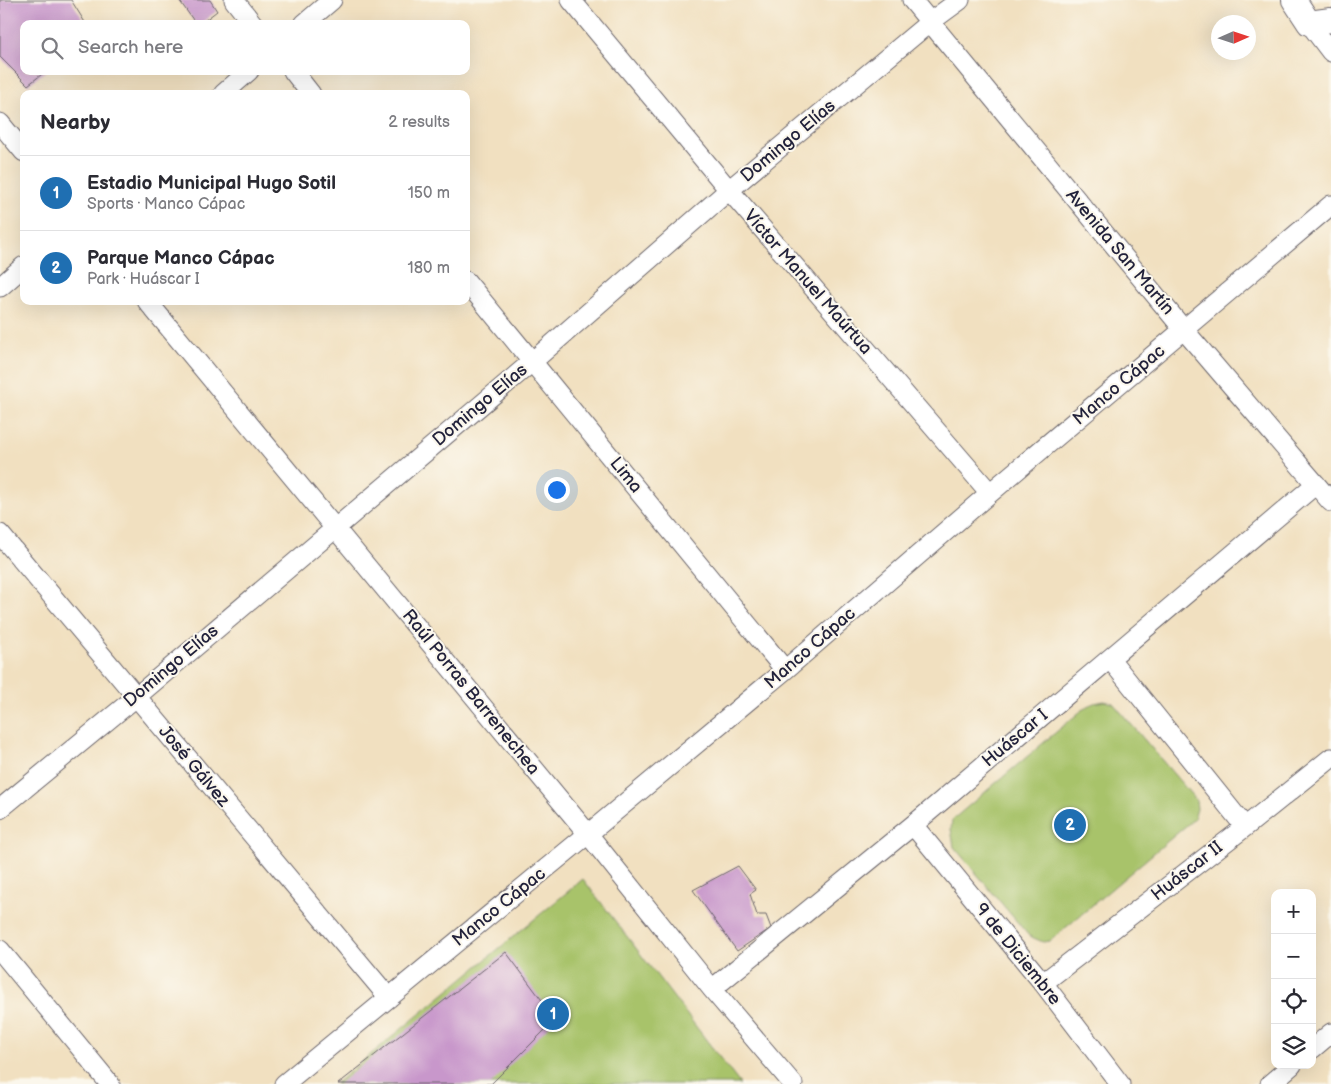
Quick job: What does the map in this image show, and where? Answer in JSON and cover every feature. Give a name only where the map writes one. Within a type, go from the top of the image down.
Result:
[{"type":"street","points":[[234,0],[250,20]]},
{"type":"street","points":[[309,20],[332,0]]},
{"type":"street","name":"Víctor Manuel Maúrtua","points":[[571,0],[729,190],[990,493]]},
{"type":"street","name":"Avenida San Martín","points":[[912,0],[1184,330],[1331,502]]},
{"type":"street","name":"Domingo Elías","points":[[0,808],[136,697],[533,361],[729,190],[930,22],[960,0]]},
{"type":"street","points":[[1294,0],[1320,21],[1331,52]]},
{"type":"street","points":[[228,90],[244,75]]},
{"type":"street","points":[[296,75],[308,90]]},
{"type":"street","points":[[0,123],[20,147]]},
{"type":"street","name":"Manco Cápac","points":[[284,1084],[785,670],[990,493],[1331,205]]},
{"type":"street","points":[[0,287],[20,270]]},
{"type":"street","name":"Lima","points":[[470,286],[785,670]]},
{"type":"street","name":"Raúl Porras Barrenechea","points":[[150,305],[588,834],[712,989],[793,1084]]},
{"type":"street","name":"Huáscar I","points":[[712,989],[913,825],[1316,484]]},
{"type":"street","name":"José Gálvez","points":[[0,534],[389,998]]},
{"type":"street","points":[[1110,659],[1245,827]]},
{"type":"street","name":"Huáscar II","points":[[1043,983],[1331,758]]},
{"type":"street","name":"9 de Diciembre","points":[[913,825],[1043,983],[1120,1084]]},
{"type":"street","points":[[0,950],[110,1084]]},
{"type":"street","points":[[1316,1046],[1331,1033]]},
{"type":"street","points":[[1270,1084],[1287,1069]]},
{"type":"green space","points":[[1104,701],[1113,703],[1196,800],[1197,809],[1194,819],[1050,941],[1043,942],[1029,936],[954,847],[951,829],[952,820],[1087,706]]},
{"type":"green space","points":[[583,879],[740,1084],[335,1084]]},
{"type":"building","points":[[0,0],[71,0],[84,20],[20,20],[20,75],[41,75],[28,85],[0,57]]},
{"type":"building","points":[[179,0],[210,0],[217,11],[205,20],[193,20]]},
{"type":"building","points":[[738,866],[756,890],[750,894],[757,915],[766,915],[771,928],[737,951],[693,890]]},
{"type":"building","points":[[506,952],[556,1019],[491,1084],[338,1084]]},
{"type":"place","name":"Parque Manco Cápac","points":[[1070,825]]},
{"type":"place","name":"Estadio Municipal Hugo Sotil","points":[[553,1014]]}]
